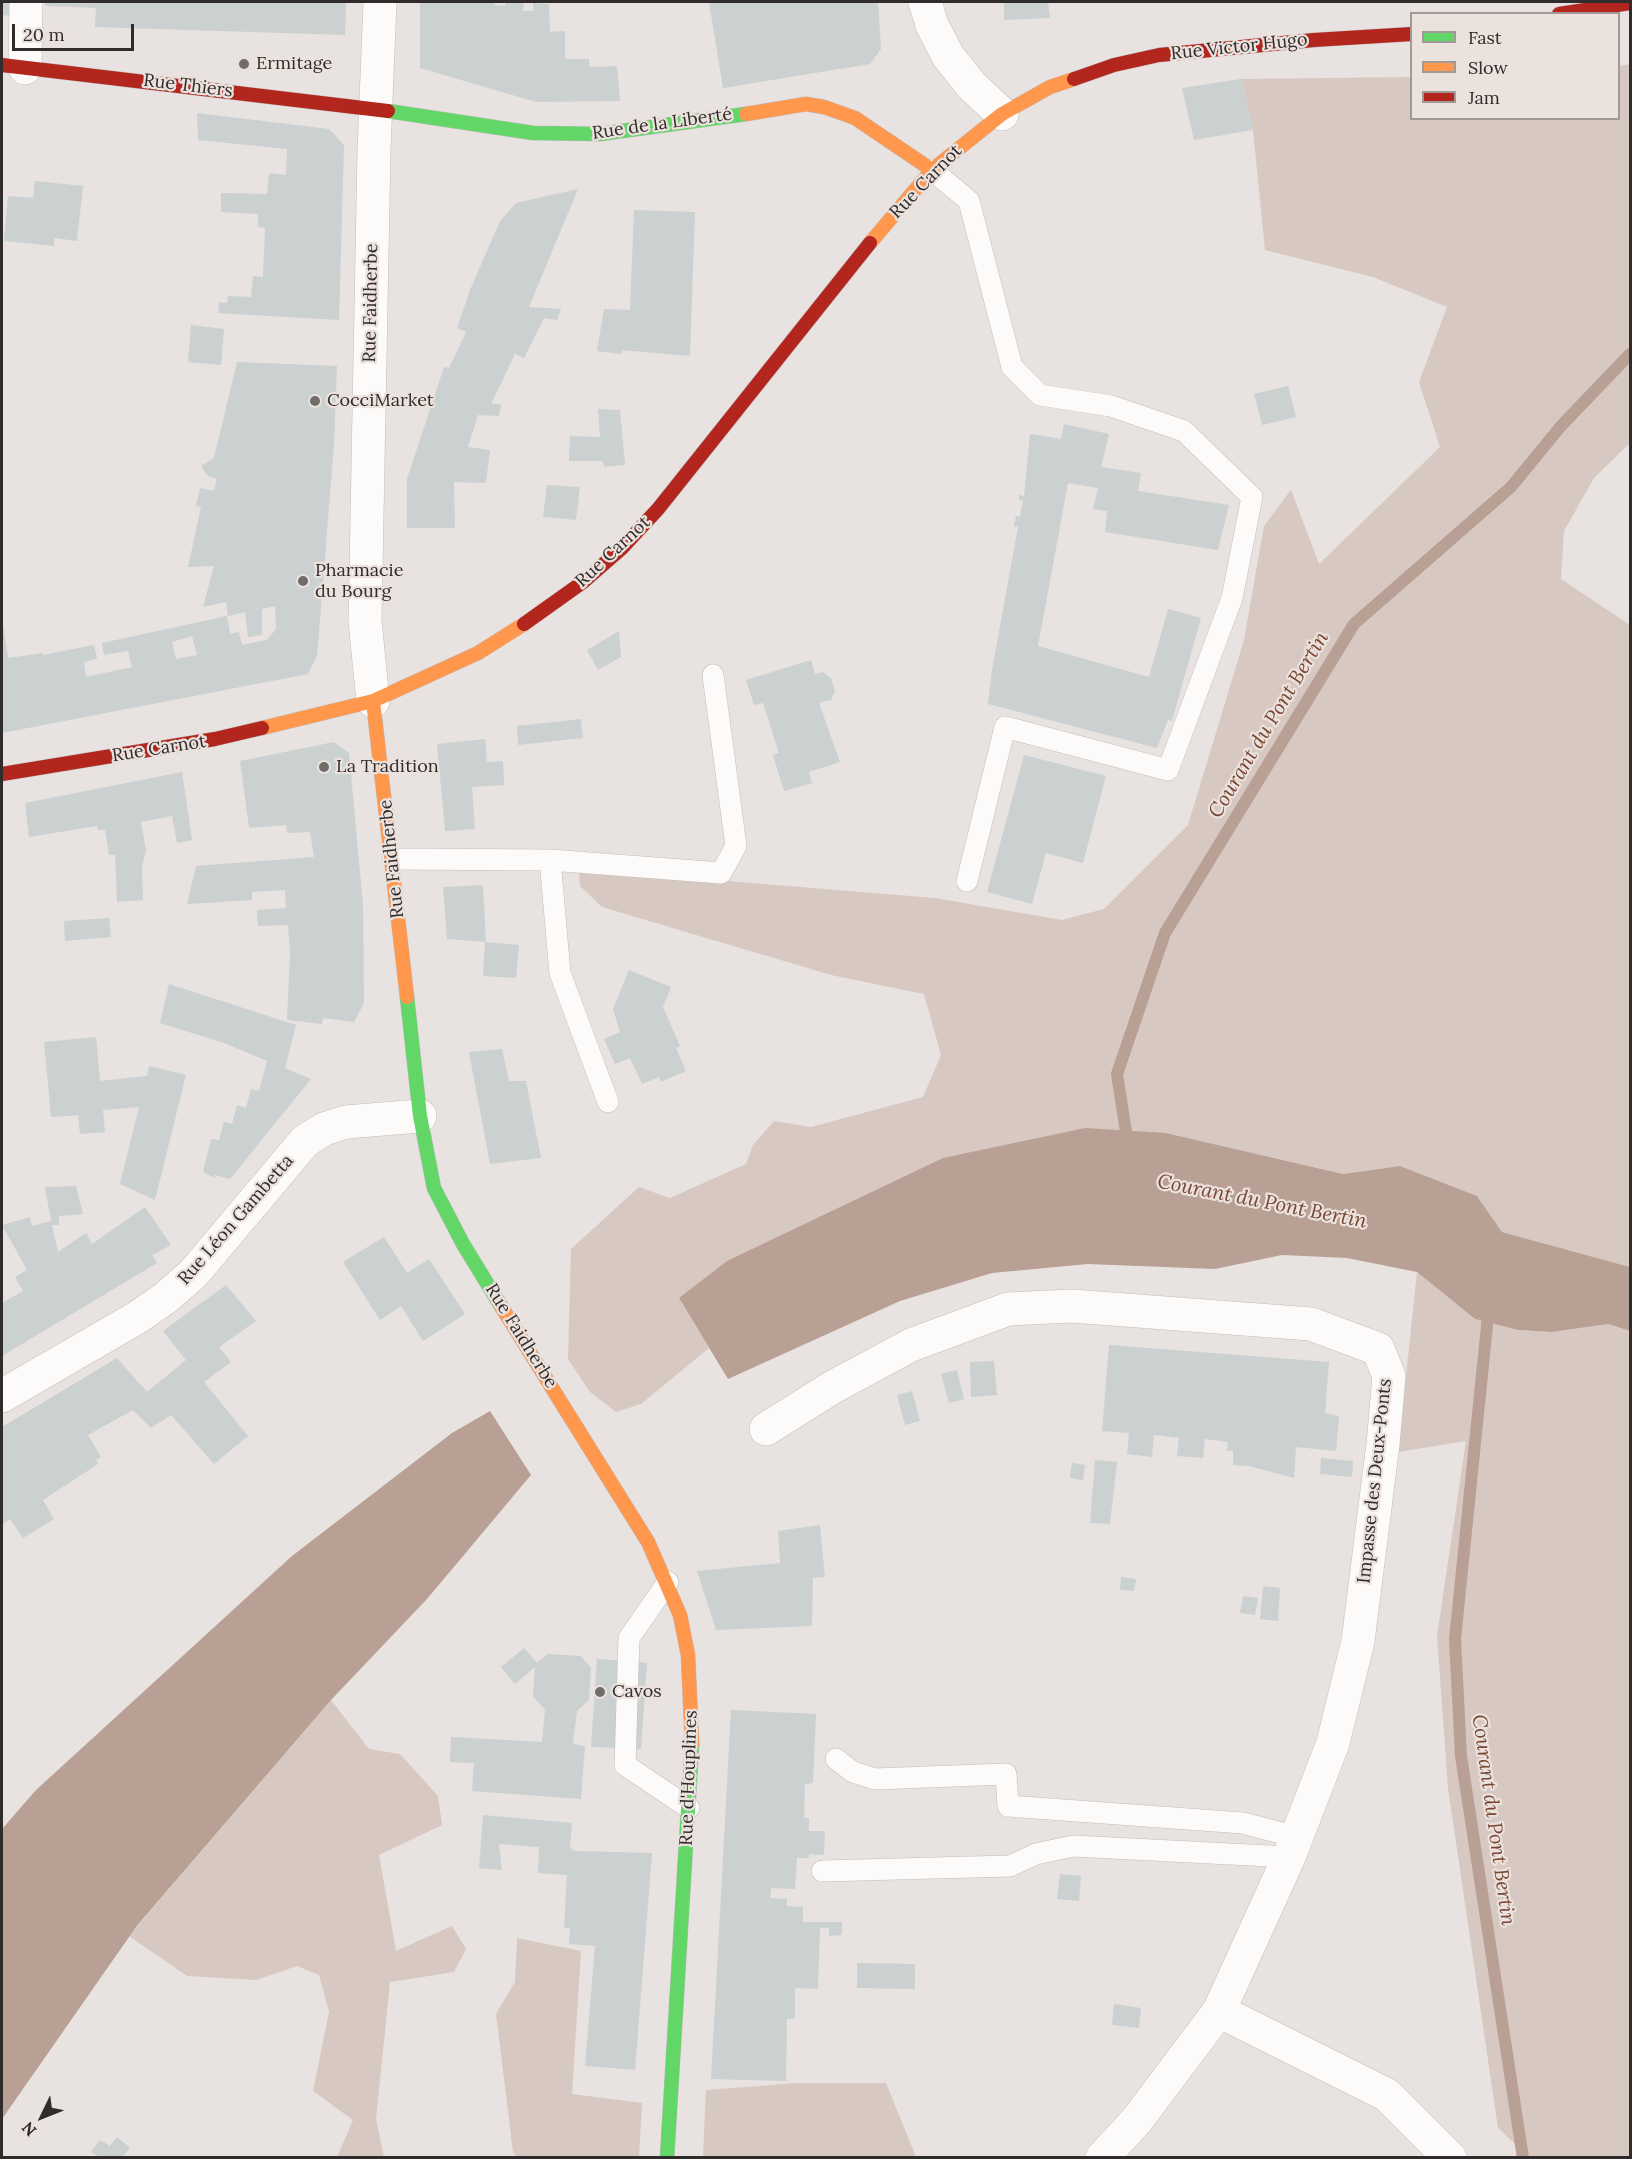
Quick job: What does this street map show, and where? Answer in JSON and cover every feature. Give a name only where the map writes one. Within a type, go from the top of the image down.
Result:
[{"type":"main road","points":[[1572,12],[1630,3]]},
{"type":"main road","name":"Rue Victor Hugo","points":[[1069,79],[1136,59],[1181,52],[1410,34]]},
{"type":"main road","name":"Rue Thiers","points":[[13,67],[375,109]]},
{"type":"main road","name":"Rue Carnot","points":[[2,774],[215,740],[373,701],[452,666],[501,640],[562,598],[622,548],[676,489],[900,205],[932,170],[1002,114],[1069,79]]},
{"type":"main road","name":"Rue de la Liberté","points":[[375,109],[510,132],[577,134],[644,130],[806,104],[825,107],[855,118],[932,170]]},
{"type":"main road","name":"Rue Faidherbe","points":[[373,701],[393,859],[420,1116],[427,1163],[434,1188],[446,1216],[577,1425]]},
{"type":"main road","name":"Rue d'Houplines","points":[[577,1425],[648,1542],[668,1582],[680,1615],[688,1655],[693,1719],[690,1808],[667,2157]]},
{"type":"street","points":[[13,67],[26,2]]},
{"type":"street","name":"Rue Faidherbe","points":[[373,701],[365,621],[375,109],[380,2]]},
{"type":"street","points":[[925,2],[932,25],[948,56],[972,86],[1002,114]]},
{"type":"street","name":"Rue Léon Gambetta","points":[[2,1396],[138,1317],[164,1299],[193,1274],[306,1141],[324,1129],[346,1122],[420,1116]]},
{"type":"street","name":"Impasse des Deux-Ponts","points":[[766,1429],[833,1387],[911,1345],[1008,1309],[1072,1306],[1311,1324],[1378,1349],[1389,1376],[1383,1444],[1358,1641],[1333,1743],[1293,1847],[1220,2011],[1137,2120],[1102,2157]]},
{"type":"street","points":[[1220,2011],[1387,2095],[1450,2157]]},
{"type":"lane","points":[[932,170],[969,201],[1012,367],[1040,395],[1111,406],[1184,431],[1252,497],[1232,598],[1168,770],[1005,727],[967,881]]},
{"type":"lane","points":[[393,859],[550,860],[721,873],[736,846],[713,675]]},
{"type":"lane","points":[[550,860],[560,973],[608,1102]]},
{"type":"lane","points":[[668,1582],[629,1638],[625,1766],[690,1808]]},
{"type":"lane","points":[[836,1759],[854,1772],[875,1779],[1006,1774],[1008,1806],[1243,1823],[1293,1847]]},
{"type":"lane","points":[[822,1871],[1010,1866],[1036,1854],[1073,1846],[1293,1847]]},
{"type":"shaded area","points":[[1630,64],[1630,443],[1594,478],[1564,531],[1561,579],[1630,625],[1630,1267],[1502,1232],[1477,1196],[1400,1166],[1343,1174],[1166,1133],[679,1298],[709,1348],[641,1404],[616,1412],[590,1392],[568,1359],[571,1249],[639,1187],[670,1198],[746,1164],[753,1145],[774,1121],[811,1127],[923,1097],[941,1055],[924,994],[831,975],[602,907],[580,886],[579,869],[935,898],[1062,920],[1104,909],[1188,825],[1244,640],[1264,526],[1291,490],[1319,564],[1440,447],[1419,382],[1447,307],[1373,277],[1265,250],[1253,130],[1241,79],[1410,77],[1410,120],[1620,120],[1620,66]]},
{"type":"shaded area","points":[[1417,1272],[1475,1319],[1518,1330],[1552,1332],[1608,1324],[1630,1331],[1630,2157],[1529,2157],[1498,2128],[1448,1788],[1437,1636],[1466,1441],[1398,1452]]},
{"type":"shaded area","points":[[331,1700],[369,1749],[400,1754],[438,1796],[442,1825],[379,1855],[396,1951],[452,1926],[466,1949],[454,1972],[390,1982],[376,2119],[384,2157],[337,2157],[353,2120],[313,2091],[329,2012],[319,1975],[297,1966],[256,1980],[187,1976],[129,1936]]},
{"type":"shaded area","points":[[517,1938],[581,1951],[572,2094],[642,2103],[639,2157],[518,2158],[513,2152],[496,2014],[515,1982]]},
{"type":"shaded area","points":[[798,2083],[886,2083],[916,2157],[703,2157],[706,2090]]},
{"type":"water","points":[[1085,1128],[1166,1133],[1343,1174],[1400,1166],[1477,1196],[1502,1232],[1630,1267],[1630,1331],[1608,1324],[1552,1332],[1518,1330],[1475,1319],[1417,1272],[1347,1258],[1282,1255],[1215,1269],[1088,1264],[992,1273],[900,1301],[728,1379],[679,1298],[727,1261],[943,1158]]},
{"type":"water","points":[[490,1411],[531,1475],[427,1599],[331,1700],[136,1927],[2,2119],[2,1829],[36,1790],[292,1556],[452,1433]]},
{"type":"building","points":[[2,2],[14,2],[13,16],[2,15]]},
{"type":"building","points":[[45,2],[346,2],[345,35],[95,27],[96,8],[45,6]]},
{"type":"building","points":[[420,2],[495,2],[495,5],[505,6],[505,2],[524,2],[523,11],[533,11],[533,3],[549,4],[550,32],[565,31],[565,59],[589,59],[589,67],[617,66],[620,101],[536,102],[420,68]]},
{"type":"building","points":[[709,2],[878,2],[881,49],[870,64],[723,88]]},
{"type":"building","points":[[1004,2],[1048,2],[1050,18],[1004,20]]},
{"type":"building","points":[[1241,79],[1253,130],[1194,140],[1182,88]]},
{"type":"building","points":[[197,113],[329,129],[344,145],[339,320],[218,313],[219,302],[227,303],[228,296],[251,297],[253,276],[263,277],[265,228],[258,227],[258,214],[221,212],[221,193],[267,194],[269,173],[286,175],[287,149],[198,140]]},
{"type":"building","points":[[35,181],[83,186],[77,241],[54,238],[54,246],[4,241],[8,196],[33,198]]},
{"type":"building","points":[[578,189],[529,307],[561,309],[557,320],[544,318],[524,358],[515,354],[491,404],[501,404],[499,416],[478,415],[468,447],[490,450],[486,483],[454,482],[455,528],[407,528],[407,479],[444,367],[449,368],[466,332],[457,328],[470,290],[500,221],[516,203]]},
{"type":"building","points":[[634,210],[695,212],[690,356],[622,350],[621,354],[597,351],[604,309],[630,310]]},
{"type":"building","points":[[191,325],[224,329],[221,365],[188,362]]},
{"type":"building","points":[[237,362],[337,366],[334,445],[317,656],[308,674],[2,733],[2,616],[8,658],[43,653],[43,655],[94,645],[97,659],[84,662],[86,677],[132,667],[128,651],[104,655],[102,643],[227,616],[230,634],[239,632],[242,645],[267,640],[276,629],[275,606],[262,609],[262,635],[248,637],[245,612],[228,616],[226,602],[203,607],[214,566],[188,567],[201,507],[196,506],[200,488],[214,491],[217,479],[208,476],[201,466],[214,458]],"holes":[[[192,636],[197,655],[176,659],[172,642]]]},
{"type":"building","points":[[1288,386],[1296,417],[1262,425],[1254,394]]},
{"type":"building","points":[[598,409],[620,410],[625,465],[604,467],[603,461],[569,461],[570,436],[600,437]]},
{"type":"building","points":[[1064,424],[1109,434],[1101,467],[1141,473],[1138,491],[1229,505],[1218,550],[1105,532],[1107,511],[1093,509],[1098,488],[1068,483],[1038,646],[1149,677],[1168,609],[1201,618],[1172,721],[1168,720],[1157,748],[988,704],[1018,527],[1014,526],[1016,516],[1020,517],[1023,500],[1019,500],[1019,495],[1024,496],[1030,434],[1061,439]]},
{"type":"building","points":[[547,485],[580,487],[576,520],[543,517]]},
{"type":"building","points":[[619,631],[621,657],[598,670],[587,650]]},
{"type":"building","points":[[811,660],[815,674],[823,672],[831,678],[835,691],[831,700],[819,703],[840,762],[809,772],[812,783],[784,791],[773,755],[779,753],[763,703],[754,705],[746,680]]},
{"type":"building","points":[[581,719],[583,738],[518,745],[517,726]]},
{"type":"building","points":[[485,739],[487,762],[503,761],[504,785],[472,787],[475,829],[445,831],[437,744]]},
{"type":"building","points":[[334,742],[349,753],[363,905],[364,1003],[354,1022],[323,1018],[322,1024],[287,1020],[290,954],[288,925],[258,926],[257,910],[286,908],[285,890],[252,892],[252,900],[187,904],[196,866],[314,857],[310,832],[287,833],[286,825],[249,828],[240,761]]},
{"type":"building","points":[[1024,755],[1106,776],[1083,863],[1046,853],[1032,904],[987,892]]},
{"type":"building","points":[[182,772],[192,840],[177,843],[172,816],[141,822],[146,850],[142,867],[143,900],[117,902],[115,855],[109,855],[105,830],[98,830],[97,826],[29,837],[25,803]]},
{"type":"building","points":[[483,885],[486,942],[447,939],[443,887]]},
{"type":"building","points":[[109,918],[111,937],[65,941],[64,921]]},
{"type":"building","points":[[485,942],[519,945],[516,978],[483,976]]},
{"type":"building","points":[[629,970],[671,987],[663,1007],[680,1046],[676,1048],[686,1071],[661,1082],[659,1077],[642,1084],[630,1058],[615,1064],[604,1039],[620,1032],[613,1009]]},
{"type":"building","points":[[169,984],[296,1025],[285,1068],[311,1079],[230,1179],[215,1175],[215,1178],[203,1172],[211,1139],[219,1140],[224,1122],[232,1124],[237,1105],[246,1108],[251,1089],[259,1091],[267,1061],[224,1043],[160,1023]]},
{"type":"building","points":[[96,1037],[100,1081],[147,1076],[149,1066],[186,1075],[155,1200],[120,1184],[139,1107],[103,1110],[105,1132],[80,1134],[78,1115],[51,1117],[44,1042]]},
{"type":"building","points":[[502,1049],[509,1081],[526,1081],[541,1158],[490,1164],[469,1052]]},
{"type":"building","points":[[76,1186],[83,1214],[59,1216],[59,1225],[52,1225],[58,1252],[86,1233],[92,1244],[145,1207],[171,1245],[152,1255],[157,1263],[2,1356],[2,1303],[23,1291],[15,1277],[27,1270],[2,1225],[30,1217],[32,1226],[51,1221],[45,1187]]},
{"type":"building","points":[[384,1237],[407,1273],[429,1259],[465,1314],[423,1341],[401,1306],[380,1320],[343,1262]]},
{"type":"building","points":[[226,1285],[256,1321],[219,1347],[231,1362],[204,1382],[248,1436],[214,1464],[171,1415],[151,1428],[133,1410],[88,1435],[101,1457],[96,1460],[98,1464],[43,1500],[54,1519],[23,1538],[10,1519],[3,1524],[2,1427],[117,1358],[147,1392],[186,1360],[163,1331]]},
{"type":"building","points":[[1109,1345],[1329,1362],[1325,1413],[1339,1416],[1336,1451],[1296,1447],[1294,1478],[1249,1466],[1233,1465],[1233,1451],[1227,1451],[1228,1442],[1205,1439],[1203,1458],[1177,1456],[1179,1438],[1154,1435],[1152,1457],[1127,1454],[1129,1433],[1102,1431]]},
{"type":"building","points":[[994,1361],[997,1395],[971,1397],[970,1362]]},
{"type":"building","points":[[957,1370],[964,1399],[949,1403],[941,1374]]},
{"type":"building","points":[[912,1391],[920,1421],[905,1425],[897,1395]]},
{"type":"building","points":[[1321,1458],[1353,1461],[1352,1477],[1320,1474]]},
{"type":"building","points":[[1095,1460],[1117,1462],[1110,1524],[1090,1523]]},
{"type":"building","points":[[1072,1463],[1085,1465],[1083,1480],[1070,1478]]},
{"type":"building","points":[[820,1525],[825,1577],[813,1578],[812,1626],[716,1630],[697,1571],[780,1563],[778,1531]]},
{"type":"building","points":[[1121,1577],[1136,1579],[1134,1591],[1120,1590]]},
{"type":"building","points":[[1263,1586],[1280,1588],[1278,1621],[1260,1619]]},
{"type":"building","points":[[1243,1596],[1258,1598],[1255,1615],[1240,1613]]},
{"type":"building","points":[[524,1648],[537,1663],[548,1654],[581,1656],[591,1668],[589,1700],[577,1711],[573,1744],[585,1746],[581,1799],[472,1791],[474,1763],[450,1762],[451,1737],[542,1742],[545,1710],[533,1696],[535,1667],[515,1684],[501,1667]]},
{"type":"building","points":[[597,1659],[647,1663],[641,1749],[591,1747]]},
{"type":"building","points":[[731,1710],[816,1714],[813,1783],[805,1784],[804,1818],[809,1818],[809,1831],[825,1831],[824,1855],[809,1854],[809,1858],[797,1858],[795,1889],[771,1888],[770,1898],[787,1899],[787,1906],[803,1907],[803,1922],[842,1922],[842,1935],[829,1936],[829,1928],[820,1928],[818,1989],[795,1988],[795,2019],[787,2019],[786,2081],[711,2079]]},
{"type":"building","points":[[483,1815],[572,1823],[570,1847],[574,1851],[652,1853],[635,2070],[585,2066],[595,1946],[569,1944],[570,1928],[564,1928],[567,1875],[538,1873],[539,1847],[499,1844],[502,1870],[479,1868]]},
{"type":"building","points":[[1060,1874],[1081,1876],[1079,1901],[1057,1899]]},
{"type":"building","points":[[857,1963],[915,1964],[915,1989],[857,1988]]},
{"type":"building","points":[[1114,2004],[1141,2008],[1139,2028],[1112,2025]]},
{"type":"building","points":[[117,2137],[130,2148],[122,2157],[99,2157],[91,2152],[100,2140],[110,2146]]},
{"type":"waterway","name":"Courant du Pont Bertin","points":[[1128,1145],[1117,1074],[1165,933],[1354,624],[1511,487],[1561,426],[1630,354]]},
{"type":"waterway","name":"Courant du Pont Bertin","points":[[1489,1306],[1455,1639],[1461,1756],[1523,2158]]},
{"type":"traffic: fast","points":[[388,111],[533,133],[600,134],[746,114]]},
{"type":"traffic: fast","points":[[407,997],[420,1116],[434,1188],[463,1244],[501,1306]]},
{"type":"traffic: fast","points":[[667,2158],[692,1744]]},
{"type":"traffic: slow","points":[[870,243],[932,170],[1002,114],[1050,87],[1074,79]]},
{"type":"traffic: slow","points":[[746,114],[806,104],[824,107],[855,118],[932,170]]},
{"type":"traffic: slow","points":[[262,728],[373,701],[478,653],[524,624]]},
{"type":"traffic: slow","points":[[373,701],[407,997]]},
{"type":"traffic: slow","points":[[501,1306],[648,1542],[680,1615],[688,1655],[692,1744]]},
{"type":"traffic: jam","points":[[1572,12],[1630,3]]},
{"type":"traffic: jam","points":[[1074,79],[1114,65],[1159,55],[1314,40],[1410,34]]},
{"type":"traffic: jam","points":[[2,65],[388,111]]},
{"type":"traffic: jam","points":[[524,624],[583,582],[622,548],[658,509],[870,243]]},
{"type":"traffic: jam","points":[[2,774],[215,739],[262,728]]},
{"type":"place","name":"Ermitage","points":[[244,64]]},
{"type":"place","name":"CocciMarket","points":[[315,401]]},
{"type":"place","name":"Pharmacie du Bourg","points":[[303,581]]},
{"type":"place","name":"La Tradition","points":[[324,767]]},
{"type":"place","name":"Cavos","points":[[600,1692]]}]
